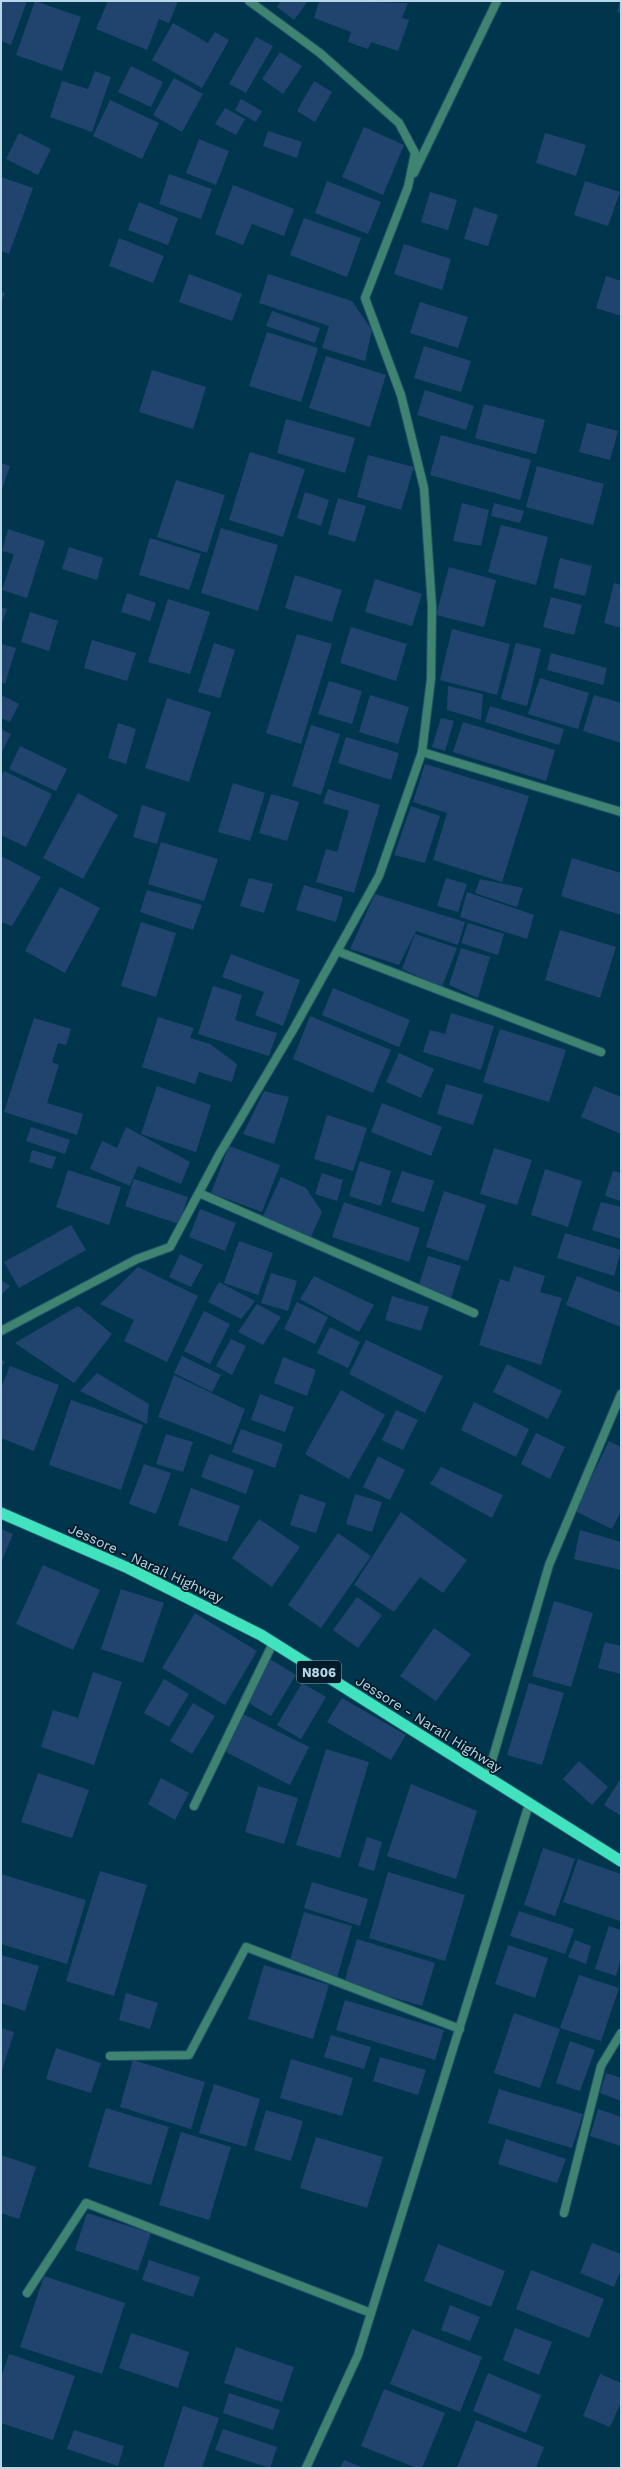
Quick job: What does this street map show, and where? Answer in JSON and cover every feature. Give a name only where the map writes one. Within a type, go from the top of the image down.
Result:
[{"type":"highway","name":"Jessore - Narail Highway","points":[[1,1513],[128,1568],[273,1643],[621,1861]]},
{"type":"street","points":[[249,1],[320,53],[400,122],[415,153],[408,186]]},
{"type":"street","points":[[1,1331],[137,1260],[170,1246],[379,876],[422,752],[431,679],[432,607],[424,488],[401,395],[364,298],[408,186],[497,1]]},
{"type":"street","points":[[422,752],[621,812]]},
{"type":"street","points":[[338,951],[601,1052]]},
{"type":"street","points":[[199,1193],[474,1313]]},
{"type":"street","points":[[487,1778],[549,1565],[621,1394]]},
{"type":"street","points":[[194,1806],[273,1643]]},
{"type":"street","points":[[306,2468],[358,2354],[529,1804]]},
{"type":"street","points":[[110,2056],[189,2054],[246,1947],[460,2029]]},
{"type":"street","points":[[564,2213],[601,2066],[621,2034]]},
{"type":"street","points":[[27,2293],[86,2203],[371,2313]]},
{"type":"building","points":[[1,1],[27,1],[11,45],[1,41]]},
{"type":"building","points":[[35,1],[81,17],[62,71],[16,55]]},
{"type":"building","points":[[108,1],[178,1],[169,23],[159,19],[147,50],[96,29]]},
{"type":"building","points":[[281,1],[308,1],[294,20],[277,7]]},
{"type":"building","points":[[319,1],[408,3],[402,18],[409,20],[398,51],[371,42],[368,49],[348,42],[351,32],[314,18]]},
{"type":"building","points":[[621,1],[621,13],[617,12]]},
{"type":"building","points":[[173,23],[208,43],[215,32],[229,40],[202,88],[152,60]]},
{"type":"building","points":[[256,37],[273,46],[246,93],[229,84]]},
{"type":"building","points":[[280,52],[302,66],[283,94],[262,79]]},
{"type":"building","points":[[131,66],[163,82],[151,107],[118,92]]},
{"type":"building","points":[[95,71],[111,77],[92,132],[50,117],[62,81],[88,89]]},
{"type":"building","points":[[174,78],[203,94],[182,132],[153,115]]},
{"type":"building","points":[[314,81],[332,92],[315,122],[297,111]]},
{"type":"building","points":[[241,99],[262,111],[256,122],[235,110]]},
{"type":"building","points":[[110,100],[159,123],[142,159],[93,136]]},
{"type":"building","points":[[225,108],[245,119],[236,135],[215,124]]},
{"type":"building","points":[[364,127],[404,145],[383,195],[342,177]]},
{"type":"building","points":[[268,131],[302,142],[297,158],[263,146]]},
{"type":"building","points":[[19,133],[51,149],[38,175],[6,159]]},
{"type":"building","points":[[545,133],[586,145],[576,176],[536,163]]},
{"type":"building","points":[[199,139],[229,151],[216,185],[186,173]]},
{"type":"building","points":[[169,174],[212,189],[201,219],[159,204]]},
{"type":"building","points":[[1,177],[33,188],[9,254],[1,251]]},
{"type":"building","points":[[327,181],[381,202],[368,234],[315,213]]},
{"type":"building","points":[[585,181],[620,192],[608,226],[574,215]]},
{"type":"building","points":[[233,185],[294,209],[284,236],[252,224],[243,245],[215,234]]},
{"type":"building","points":[[430,192],[457,200],[448,230],[421,222]]},
{"type":"building","points":[[139,202],[178,218],[168,245],[128,230]]},
{"type":"building","points":[[474,207],[498,215],[488,246],[464,239]]},
{"type":"building","points":[[304,218],[361,238],[347,277],[290,255]]},
{"type":"building","points":[[119,238],[164,256],[153,283],[109,266]]},
{"type":"building","points":[[404,244],[451,259],[442,290],[394,274]]},
{"type":"building","points":[[189,274],[242,294],[232,321],[179,302]]},
{"type":"building","points":[[268,274],[352,301],[372,330],[365,361],[322,348],[329,326],[259,303]]},
{"type":"building","points":[[606,276],[621,281],[621,316],[596,308]]},
{"type":"building","points":[[1,292],[5,293],[1,303]]},
{"type":"building","points":[[420,302],[468,317],[458,348],[410,333]]},
{"type":"building","points":[[272,311],[320,328],[315,343],[266,326]]},
{"type":"building","points":[[267,332],[318,348],[301,402],[249,386]]},
{"type":"building","points":[[424,346],[471,361],[461,392],[414,378]]},
{"type":"building","points":[[326,356],[386,375],[370,427],[309,408]]},
{"type":"building","points":[[152,370],[206,387],[193,429],[139,412]]},
{"type":"building","points":[[425,390],[474,406],[466,430],[417,415]]},
{"type":"building","points":[[484,404],[545,420],[536,454],[475,438]]},
{"type":"building","points":[[286,419],[355,438],[345,473],[277,453]]},
{"type":"building","points":[[587,423],[618,431],[610,460],[579,452]]},
{"type":"building","points":[[441,435],[531,460],[520,500],[430,475]]},
{"type":"building","points":[[250,452],[305,469],[283,537],[229,520]]},
{"type":"building","points":[[368,455],[414,467],[401,510],[357,497]]},
{"type":"building","points":[[1,463],[10,466],[1,492]]},
{"type":"building","points":[[537,466],[604,484],[593,525],[526,507]]},
{"type":"building","points":[[176,480],[225,495],[207,553],[157,537]]},
{"type":"building","points":[[305,492],[329,500],[321,526],[297,518]]},
{"type":"building","points":[[338,498],[366,506],[355,542],[328,534]]},
{"type":"building","points":[[462,503],[489,510],[481,546],[453,541]]},
{"type":"building","points":[[494,503],[524,511],[520,523],[491,516]]},
{"type":"building","points":[[501,525],[548,537],[536,585],[488,572]]},
{"type":"building","points":[[221,528],[278,545],[258,611],[201,593]]},
{"type":"building","points":[[8,529],[45,541],[27,598],[2,590],[14,554],[2,551]]},
{"type":"building","points":[[150,538],[201,554],[189,590],[139,575]]},
{"type":"building","points":[[69,547],[103,558],[97,580],[62,569]]},
{"type":"building","points":[[560,558],[592,566],[585,596],[553,588]]},
{"type":"building","points":[[449,567],[496,580],[484,627],[436,615]]},
{"type":"building","points":[[295,575],[342,590],[332,622],[285,608]]},
{"type":"building","points":[[375,579],[422,594],[412,626],[365,612]]},
{"type":"building","points":[[614,583],[621,585],[621,628],[604,623]]},
{"type":"building","points":[[127,593],[156,603],[150,621],[121,612]]},
{"type":"building","points":[[551,597],[582,605],[574,635],[543,627]]},
{"type":"building","points":[[168,599],[210,612],[190,674],[148,662]]},
{"type":"building","points":[[1,607],[7,609],[1,626]]},
{"type":"building","points":[[30,612],[58,621],[49,651],[21,642]]},
{"type":"building","points":[[351,627],[407,644],[396,681],[340,663]]},
{"type":"building","points":[[452,629],[510,644],[497,695],[440,680]]},
{"type":"building","points":[[297,634],[332,644],[301,744],[266,733]]},
{"type":"building","points":[[92,640],[136,653],[127,681],[84,668]]},
{"type":"building","points":[[214,643],[235,650],[220,698],[198,692]]},
{"type":"building","points":[[516,643],[541,649],[527,706],[501,699]]},
{"type":"building","points":[[1,644],[16,648],[5,684],[1,682]]},
{"type":"building","points":[[551,653],[607,668],[603,685],[547,670]]},
{"type":"building","points":[[540,678],[589,693],[578,729],[528,714]]},
{"type":"building","points":[[329,681],[362,691],[352,724],[318,714]]},
{"type":"building","points":[[448,686],[483,694],[481,720],[447,710]]},
{"type":"building","points":[[1,695],[19,704],[10,722],[1,718]]},
{"type":"building","points":[[370,695],[409,707],[398,744],[359,732]]},
{"type":"building","points":[[594,695],[621,703],[621,743],[583,731]]},
{"type":"building","points":[[167,698],[211,712],[189,782],[145,768]]},
{"type":"building","points":[[490,706],[564,729],[559,745],[485,722]]},
{"type":"building","points":[[441,718],[454,721],[445,751],[432,747]]},
{"type":"building","points":[[463,722],[555,750],[546,781],[453,752]]},
{"type":"building","points":[[118,723],[136,729],[126,764],[108,758]]},
{"type":"building","points":[[311,725],[340,734],[321,795],[292,786]]},
{"type":"building","points":[[1,729],[11,734],[1,754]]},
{"type":"building","points":[[346,737],[399,753],[391,780],[338,763]]},
{"type":"building","points":[[20,746],[67,769],[56,791],[9,769]]},
{"type":"building","points":[[425,764],[529,796],[502,882],[433,860],[447,813],[413,802]]},
{"type":"building","points":[[4,771],[52,794],[26,847],[1,835],[1,777]]},
{"type":"building","points":[[233,783],[265,793],[250,841],[218,832]]},
{"type":"building","points":[[328,789],[380,805],[354,893],[316,882],[326,849],[337,852],[349,811],[323,803]]},
{"type":"building","points":[[78,793],[118,815],[83,879],[43,858]]},
{"type":"building","points":[[271,794],[299,802],[287,841],[259,833]]},
{"type":"building","points":[[142,805],[166,813],[157,844],[133,837]]},
{"type":"building","points":[[411,806],[440,816],[425,863],[394,855]]},
{"type":"building","points":[[161,842],[218,859],[204,901],[148,884]]},
{"type":"building","points":[[1,856],[41,877],[12,926],[1,922]]},
{"type":"building","points":[[572,858],[621,873],[621,915],[561,896]]},
{"type":"building","points":[[249,878],[273,884],[264,913],[240,906]]},
{"type":"building","points":[[446,878],[467,884],[458,912],[437,906]]},
{"type":"building","points":[[480,879],[523,888],[517,907],[475,893]]},
{"type":"building","points":[[304,885],[343,897],[336,922],[296,910]]},
{"type":"building","points":[[60,887],[100,908],[65,973],[25,951]]},
{"type":"building","points":[[147,890],[202,905],[193,930],[140,912]]},
{"type":"building","points":[[467,892],[534,915],[527,939],[460,917]]},
{"type":"building","points":[[375,894],[465,922],[458,945],[416,931],[399,965],[350,949]]},
{"type":"building","points":[[141,922],[176,933],[156,997],[121,986]]},
{"type":"building","points":[[468,923],[504,934],[498,955],[461,943]]},
{"type":"building","points":[[560,930],[616,947],[600,998],[545,980]]},
{"type":"building","points":[[415,934],[457,948],[442,987],[402,969]]},
{"type":"building","points":[[461,948],[490,957],[478,998],[449,985]]},
{"type":"building","points":[[231,954],[300,980],[283,1026],[255,1015],[264,992],[222,977]]},
{"type":"building","points":[[213,986],[242,995],[235,1020],[277,1033],[269,1056],[198,1034]]},
{"type":"building","points":[[333,988],[410,1020],[399,1047],[322,1015]]},
{"type":"building","points":[[451,1013],[494,1026],[481,1070],[423,1052],[430,1030],[445,1034]]},
{"type":"building","points":[[310,1016],[391,1050],[373,1093],[293,1059]]},
{"type":"building","points":[[158,1017],[194,1028],[190,1038],[210,1044],[237,1064],[232,1082],[199,1072],[195,1084],[142,1067]]},
{"type":"building","points":[[34,1018],[71,1029],[66,1045],[58,1043],[52,1062],[59,1065],[47,1103],[83,1114],[77,1135],[4,1112]]},
{"type":"building","points":[[500,1029],[566,1050],[549,1102],[483,1082]]},
{"type":"building","points":[[399,1053],[434,1069],[421,1098],[386,1082]]},
{"type":"building","points":[[446,1084],[483,1095],[473,1125],[437,1114]]},
{"type":"building","points":[[157,1086],[211,1105],[196,1152],[141,1134]]},
{"type":"building","points":[[594,1086],[621,1097],[621,1134],[581,1117]]},
{"type":"building","points":[[264,1091],[289,1097],[274,1144],[243,1134]]},
{"type":"building","points":[[382,1103],[442,1127],[431,1156],[371,1132]]},
{"type":"building","points":[[327,1115],[367,1128],[353,1171],[314,1159]]},
{"type":"building","points":[[31,1127],[70,1140],[65,1154],[26,1141]]},
{"type":"building","points":[[126,1127],[190,1162],[181,1184],[138,1166],[130,1186],[90,1169],[102,1141],[117,1148]]},
{"type":"building","points":[[229,1146],[280,1165],[262,1212],[211,1193]]},
{"type":"building","points":[[494,1148],[532,1160],[517,1205],[480,1194]]},
{"type":"building","points":[[32,1150],[56,1157],[52,1169],[29,1162]]},
{"type":"building","points":[[360,1161],[391,1171],[381,1206],[349,1196]]},
{"type":"building","points":[[545,1169],[582,1181],[568,1227],[531,1215]]},
{"type":"building","points":[[68,1170],[121,1187],[109,1225],[56,1207]]},
{"type":"building","points":[[402,1171],[434,1181],[424,1212],[391,1202]]},
{"type":"building","points":[[613,1171],[621,1173],[621,1201],[605,1196]]},
{"type":"building","points":[[322,1173],[343,1180],[337,1201],[315,1194]]},
{"type":"building","points":[[281,1177],[306,1188],[322,1212],[311,1237],[263,1216]]},
{"type":"building","points":[[134,1179],[188,1197],[179,1224],[125,1206]]},
{"type":"building","points":[[444,1191],[486,1205],[468,1261],[426,1247]]},
{"type":"building","points":[[344,1202],[420,1228],[409,1262],[332,1237]]},
{"type":"building","points":[[601,1202],[621,1207],[621,1239],[592,1230]]},
{"type":"building","points":[[200,1209],[236,1223],[225,1251],[189,1237]]},
{"type":"building","points":[[71,1225],[86,1250],[19,1288],[4,1262]]},
{"type":"building","points":[[565,1233],[621,1250],[614,1276],[557,1258]]},
{"type":"building","points":[[239,1241],[273,1253],[258,1295],[224,1283]]},
{"type":"building","points":[[180,1254],[203,1265],[191,1287],[169,1277]]},
{"type":"building","points":[[428,1256],[461,1266],[451,1298],[418,1288]]},
{"type":"building","points":[[514,1266],[545,1276],[540,1292],[562,1298],[541,1365],[479,1345],[500,1279],[509,1282]]},
{"type":"building","points":[[138,1267],[198,1296],[167,1362],[124,1341],[134,1320],[100,1304]]},
{"type":"building","points":[[271,1273],[297,1281],[288,1311],[261,1303]]},
{"type":"building","points":[[314,1276],[374,1305],[359,1332],[300,1299]]},
{"type":"building","points":[[577,1276],[621,1293],[621,1327],[566,1305]]},
{"type":"building","points":[[1,1280],[10,1286],[1,1295]]},
{"type":"building","points":[[219,1282],[255,1301],[241,1319],[208,1302]]},
{"type":"building","points":[[392,1296],[429,1307],[421,1331],[385,1320]]},
{"type":"building","points":[[297,1302],[328,1317],[315,1344],[284,1329]]},
{"type":"building","points":[[257,1304],[281,1317],[263,1345],[238,1332]]},
{"type":"building","points":[[78,1306],[112,1334],[74,1383],[15,1343]]},
{"type":"building","points":[[204,1311],[230,1324],[210,1364],[184,1351]]},
{"type":"building","points":[[330,1327],[360,1342],[348,1368],[317,1353]]},
{"type":"building","points":[[231,1339],[246,1346],[232,1375],[216,1366]]},
{"type":"building","points":[[366,1340],[443,1376],[425,1413],[349,1374]]},
{"type":"building","points":[[182,1356],[221,1375],[212,1392],[174,1373]]},
{"type":"building","points":[[283,1357],[316,1370],[307,1396],[274,1383]]},
{"type":"building","points":[[1,1360],[5,1361],[1,1369]]},
{"type":"building","points":[[507,1364],[562,1391],[548,1419],[493,1392]]},
{"type":"building","points":[[10,1366],[59,1385],[34,1451],[1,1438],[1,1388]]},
{"type":"building","points":[[97,1373],[149,1404],[147,1424],[80,1391]]},
{"type":"building","points":[[174,1375],[245,1409],[231,1445],[158,1417]]},
{"type":"building","points":[[341,1390],[385,1415],[349,1479],[305,1454]]},
{"type":"building","points":[[260,1394],[294,1407],[285,1432],[251,1420]]},
{"type":"building","points":[[71,1400],[143,1425],[121,1490],[49,1465]]},
{"type":"building","points":[[474,1402],[529,1429],[516,1457],[461,1430]]},
{"type":"building","points":[[396,1410],[418,1420],[403,1450],[382,1440]]},
{"type":"building","points":[[241,1429],[283,1444],[275,1468],[232,1452]]},
{"type":"building","points":[[536,1433],[565,1447],[550,1479],[521,1464]]},
{"type":"building","points":[[166,1434],[193,1442],[183,1472],[156,1464]]},
{"type":"building","points":[[609,1441],[621,1447],[621,1511],[612,1529],[575,1511]]},
{"type":"building","points":[[210,1454],[254,1470],[246,1494],[201,1477]]},
{"type":"building","points":[[378,1456],[405,1470],[390,1500],[363,1487]]},
{"type":"building","points":[[144,1464],[171,1473],[156,1514],[129,1504]]},
{"type":"building","points":[[441,1467],[503,1495],[492,1518],[430,1484]]},
{"type":"building","points":[[191,1488],[240,1506],[227,1542],[178,1525]]},
{"type":"building","points":[[300,1494],[326,1503],[316,1533],[290,1525]]},
{"type":"building","points":[[355,1494],[382,1502],[372,1532],[346,1524]]},
{"type":"building","points":[[401,1512],[467,1560],[443,1593],[420,1577],[394,1612],[354,1585]]},
{"type":"building","points":[[259,1519],[300,1547],[272,1587],[232,1558]]},
{"type":"building","points":[[1,1529],[13,1534],[1,1563]]},
{"type":"building","points":[[580,1530],[621,1542],[621,1570],[574,1559]]},
{"type":"building","points":[[338,1533],[371,1556],[321,1628],[288,1605]]},
{"type":"building","points":[[43,1565],[100,1590],[73,1650],[16,1624]]},
{"type":"building","points":[[121,1589],[164,1603],[143,1663],[101,1649]]},
{"type":"building","points":[[357,1597],[382,1615],[358,1648],[333,1630]]},
{"type":"building","points":[[554,1601],[593,1613],[571,1687],[532,1676]]},
{"type":"building","points":[[195,1613],[257,1651],[225,1705],[162,1668]]},
{"type":"building","points":[[434,1628],[471,1654],[436,1701],[400,1676]]},
{"type":"building","points":[[605,1642],[621,1646],[621,1674],[598,1668]]},
{"type":"building","points":[[265,1656],[296,1675],[271,1716],[240,1698]]},
{"type":"building","points":[[93,1672],[122,1682],[94,1765],[41,1747],[53,1710],[78,1718]]},
{"type":"building","points":[[164,1679],[189,1694],[169,1727],[144,1713]]},
{"type":"building","points":[[302,1683],[326,1697],[301,1739],[277,1725]]},
{"type":"building","points":[[529,1683],[564,1693],[542,1765],[507,1755]]},
{"type":"building","points":[[342,1698],[406,1735],[391,1760],[327,1722]]},
{"type":"building","points":[[193,1703],[215,1716],[192,1754],[170,1741]]},
{"type":"building","points":[[241,1713],[309,1747],[290,1785],[222,1750]]},
{"type":"building","points":[[326,1749],[369,1762],[340,1858],[296,1845]]},
{"type":"building","points":[[579,1761],[608,1787],[592,1805],[563,1779]]},
{"type":"building","points":[[38,1773],[89,1790],[72,1838],[21,1822]]},
{"type":"building","points":[[161,1778],[189,1793],[175,1820],[148,1804]]},
{"type":"building","points":[[621,1778],[621,1816],[604,1805]]},
{"type":"building","points":[[411,1784],[477,1811],[456,1879],[387,1856]]},
{"type":"building","points":[[258,1786],[298,1798],[284,1844],[245,1832]]},
{"type":"building","points":[[367,1837],[382,1842],[374,1871],[358,1866]]},
{"type":"building","points":[[543,1848],[575,1859],[555,1916],[524,1905]]},
{"type":"building","points":[[578,1859],[621,1874],[620,1921],[563,1902]]},
{"type":"building","points":[[100,1871],[147,1885],[114,1996],[66,1981]]},
{"type":"building","points":[[388,1872],[465,1895],[445,1961],[369,1938]]},
{"type":"building","points":[[1,1874],[86,1900],[67,1964],[1,1944]]},
{"type":"building","points":[[312,1882],[368,1899],[360,1926],[304,1908]]},
{"type":"building","points":[[519,1911],[574,1929],[565,1954],[510,1936]]},
{"type":"building","points":[[304,1912],[352,1926],[337,1978],[289,1963]]},
{"type":"building","points":[[609,1926],[621,1930],[621,1959],[616,1976],[595,1969]]},
{"type":"building","points":[[357,1939],[435,1963],[422,2006],[344,1983]]},
{"type":"building","points":[[575,1940],[591,1946],[586,1964],[568,1957]]},
{"type":"building","points":[[508,1945],[548,1958],[535,1998],[495,1984]]},
{"type":"building","points":[[1,1955],[39,1966],[25,2011],[1,2003]]},
{"type":"building","points":[[264,1965],[329,1985],[313,2039],[248,2019]]},
{"type":"building","points":[[579,1975],[619,1988],[601,2041],[560,2028]]},
{"type":"building","points":[[126,1993],[158,2003],[150,2029],[119,2020]]},
{"type":"building","points":[[345,2000],[444,2030],[435,2060],[336,2030]]},
{"type":"building","points":[[514,2013],[560,2029],[540,2088],[494,2073]]},
{"type":"building","points":[[1,2028],[14,2032],[1,2074]]},
{"type":"building","points":[[331,2035],[371,2047],[364,2069],[324,2057]]},
{"type":"building","points":[[570,2041],[595,2050],[580,2091],[556,2083]]},
{"type":"building","points":[[56,2048],[101,2063],[91,2093],[46,2079]]},
{"type":"building","points":[[380,2057],[426,2070],[418,2095],[373,2081]]},
{"type":"building","points":[[291,2059],[353,2078],[342,2116],[280,2098]]},
{"type":"building","points":[[133,2060],[205,2082],[191,2129],[120,2107]]},
{"type":"building","points":[[606,2073],[621,2078],[621,2101],[600,2093]]},
{"type":"building","points":[[214,2084],[260,2099],[246,2147],[199,2133]]},
{"type":"building","points":[[499,2089],[583,2114],[572,2148],[488,2123]]},
{"type":"building","points":[[106,2108],[169,2127],[151,2185],[88,2167]]},
{"type":"building","points":[[598,2109],[621,2117],[621,2146],[590,2136]]},
{"type":"building","points":[[266,2110],[303,2121],[291,2161],[254,2150]]},
{"type":"building","points":[[181,2132],[231,2147],[209,2220],[159,2205]]},
{"type":"building","points":[[316,2137],[383,2157],[367,2208],[300,2188]]},
{"type":"building","points":[[506,2139],[566,2159],[557,2183],[498,2164]]},
{"type":"building","points":[[1,2155],[36,2167],[19,2219],[1,2213]]},
{"type":"building","points":[[87,2213],[151,2233],[138,2271],[75,2250]]},
{"type":"building","points":[[592,2243],[621,2254],[621,2269],[614,2287],[580,2273]]},
{"type":"building","points":[[438,2244],[505,2271],[491,2307],[424,2281]]},
{"type":"building","points":[[149,2260],[200,2277],[193,2297],[142,2280]]},
{"type":"building","points":[[531,2270],[604,2299],[589,2338],[516,2309]]},
{"type":"building","points":[[44,2276],[125,2303],[102,2374],[20,2347]]},
{"type":"building","points":[[450,2305],[480,2317],[470,2341],[441,2330]]},
{"type":"building","points":[[515,2328],[552,2342],[539,2375],[503,2360]]},
{"type":"building","points":[[412,2329],[482,2357],[460,2412],[390,2384]]},
{"type":"building","points":[[131,2333],[189,2352],[178,2388],[119,2368]]},
{"type":"building","points":[[236,2347],[294,2367],[282,2402],[224,2383]]},
{"type":"building","points":[[9,2354],[75,2376],[53,2440],[1,2423],[1,2377]]},
{"type":"building","points":[[488,2373],[541,2395],[526,2433],[473,2411]]},
{"type":"building","points":[[600,2374],[621,2383],[621,2402],[610,2427],[583,2416]]},
{"type":"building","points":[[384,2389],[445,2413],[422,2468],[417,2468],[361,2446]]},
{"type":"building","points":[[229,2393],[280,2410],[273,2430],[223,2413]]},
{"type":"building","points":[[183,2406],[219,2418],[202,2468],[163,2468]]},
{"type":"building","points":[[476,2420],[544,2447],[536,2468],[457,2468]]},
{"type":"building","points":[[223,2429],[277,2447],[270,2468],[215,2450]]},
{"type":"building","points":[[74,2430],[124,2446],[118,2466],[67,2449]]},
{"type":"building","points":[[344,2460],[364,2468],[340,2468]]}]
